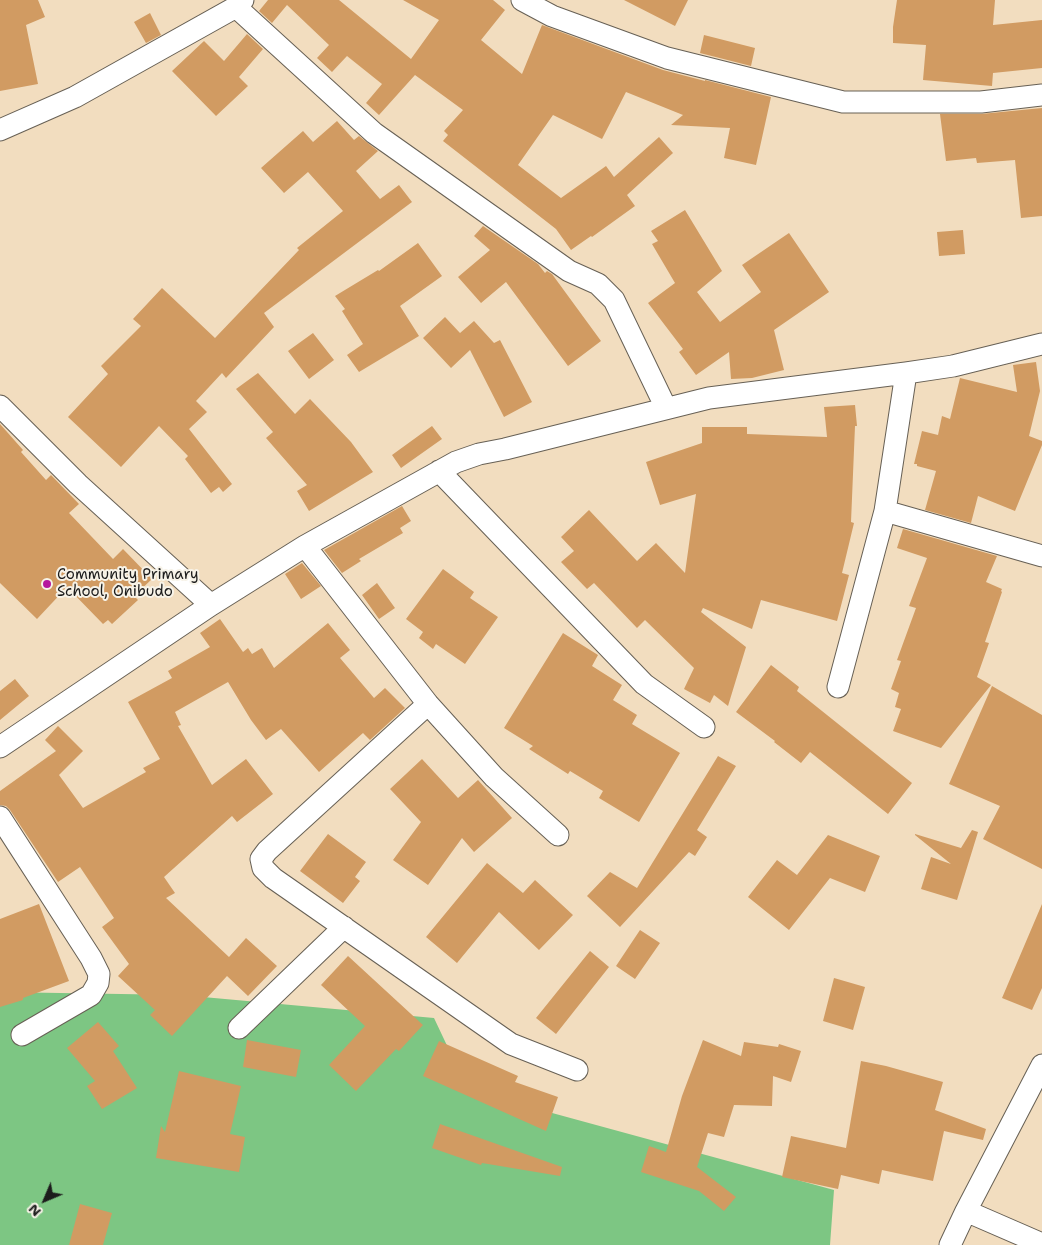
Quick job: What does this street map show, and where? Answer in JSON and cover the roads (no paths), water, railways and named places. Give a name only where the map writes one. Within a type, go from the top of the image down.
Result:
[{"type":"street","points":[[522,0],[552,16],[667,58],[843,102],[981,102],[1042,95]]},
{"type":"street","points":[[0,130],[75,97],[239,4],[374,133],[569,271],[598,284],[614,300],[666,408]]},
{"type":"street","points":[[0,747],[210,605],[306,546],[456,462],[479,454],[709,398],[953,366],[1042,344]]},
{"type":"street","points":[[838,687],[885,511],[906,373]]},
{"type":"street","points":[[0,406],[78,484],[210,605]]},
{"type":"street","points":[[439,471],[644,684],[704,726]]},
{"type":"street","points":[[885,511],[1042,556]]},
{"type":"street","points":[[306,546],[428,704],[494,777],[558,835]]},
{"type":"street","points":[[428,704],[267,851],[262,859],[263,868],[273,878],[511,1044],[577,1070]]},
{"type":"street","points":[[0,817],[91,958],[99,974],[98,983],[91,995],[22,1034]]},
{"type":"street","points":[[239,1028],[344,927]]},
{"type":"street","points":[[950,1245],[1042,1065]]},
{"type":"street","points":[[966,1211],[1042,1244]]},
{"type":"place","name":"Community Primary School, Onibudo","points":[[47,584]]}]
